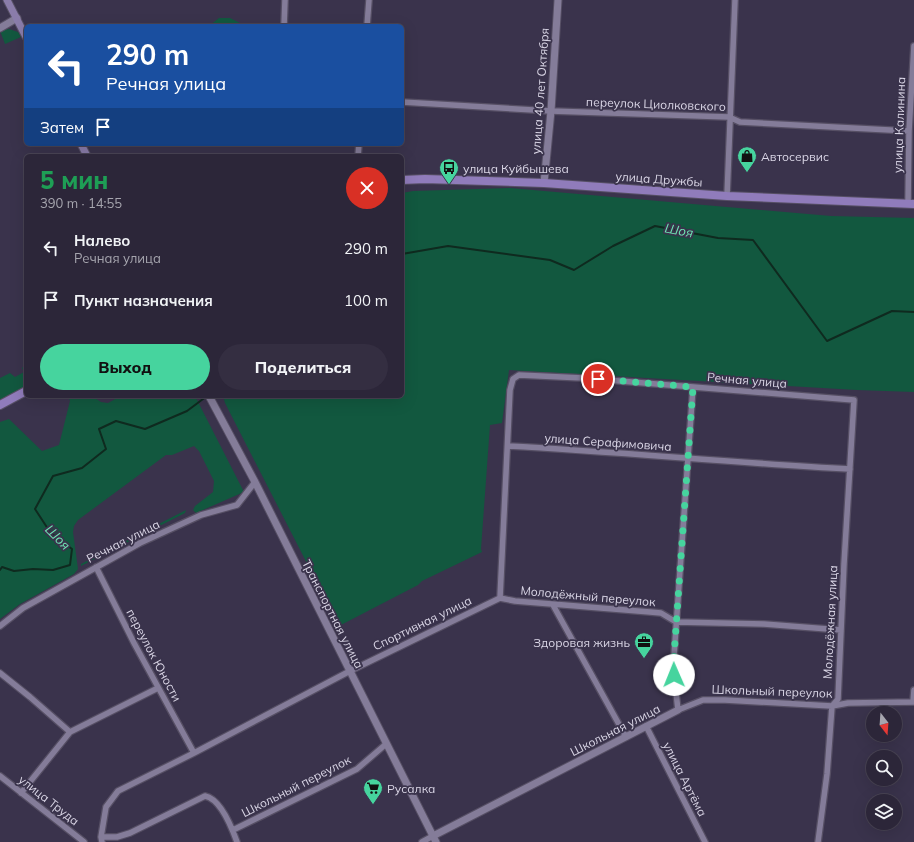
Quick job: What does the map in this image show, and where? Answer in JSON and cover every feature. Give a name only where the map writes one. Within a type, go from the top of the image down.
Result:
[{"type":"main road","points":[[7,0],[24,33]]},
{"type":"main road","name":"улица Дружбы","points":[[404,180],[449,179],[544,183],[727,196],[911,204]]},
{"type":"main road","points":[[0,405],[24,392]]},
{"type":"street","points":[[284,24],[285,0]]},
{"type":"street","points":[[367,24],[369,0]]},
{"type":"street","name":"улица 40 лет Октября","points":[[544,183],[551,111],[558,0]]},
{"type":"street","points":[[727,196],[736,0]]},
{"type":"street","points":[[0,28],[17,18]]},
{"type":"street","name":"улица Калинина","points":[[911,204],[909,131],[914,46]]},
{"type":"street","name":"переулок Циолковского","points":[[404,102],[551,111],[730,117],[740,122],[909,131]]},
{"type":"street","name":"Речная улица","points":[[508,446],[510,390],[513,379],[519,375],[583,378],[854,400]]},
{"type":"street","name":"Школьная улица","points":[[422,842],[434,839],[678,710],[674,675],[674,656],[693,387]]},
{"type":"street","name":"Транспортная улица","points":[[211,398],[255,482],[434,839]]},
{"type":"street","name":"Молодёжная улица","points":[[818,842],[827,774],[832,706],[838,700],[854,400]]},
{"type":"street","points":[[500,598],[508,446]]},
{"type":"street","name":"улица Серафимовича","points":[[508,446],[850,469]]},
{"type":"street","name":"Речная улица","points":[[0,626],[23,608],[140,543],[201,515],[237,505],[255,482]]},
{"type":"street","name":"переулок Юности","points":[[96,567],[134,644],[194,753]]},
{"type":"street","name":"Молодёжный переулок","points":[[500,598],[515,601],[661,613],[676,622],[764,624],[841,630]]},
{"type":"street","name":"Спортивная улица","points":[[102,839],[106,807],[118,791],[350,671],[500,598]]},
{"type":"street","points":[[553,604],[626,737]]},
{"type":"street","points":[[0,673],[70,732]]},
{"type":"street","points":[[21,793],[70,732],[158,688]]},
{"type":"street","points":[[913,702],[914,690]]},
{"type":"street","name":"Школьный переулок","points":[[678,710],[703,700],[832,706],[848,703],[913,702]]},
{"type":"street","name":"улица Артёма","points":[[646,726],[705,842]]},
{"type":"street","name":"Школьный переулок","points":[[233,830],[357,768],[386,744]]},
{"type":"street","name":"улица Труда","points":[[0,776],[84,842]]},
{"type":"street","points":[[102,839],[130,833],[205,796],[210,797],[219,805],[233,830],[237,842]]},
{"type":"green space","points":[[219,18],[230,18],[240,23],[240,24],[212,24]]},
{"type":"green space","points":[[9,29],[18,32],[21,37],[5,44],[0,31]]},
{"type":"green space","points":[[510,188],[831,216],[914,218],[914,392],[509,370],[502,423],[490,425],[482,552],[422,581],[418,585],[339,626],[224,398],[404,398],[404,193],[413,191]]},
{"type":"green space","points":[[24,372],[24,387],[0,400],[0,378],[10,373],[15,377]]},
{"type":"green space","points":[[69,398],[95,398],[101,402],[108,403],[117,398],[196,398],[244,492],[196,513],[193,510],[195,506],[213,492],[214,481],[199,451],[194,446],[172,455],[166,455],[78,520],[74,526],[73,532],[78,569],[74,574],[20,604],[0,619],[0,422],[9,419],[42,451],[59,445],[70,401]]},
{"type":"green space","points":[[186,510],[185,513],[81,566],[81,564]]},
{"type":"waterway","name":"Шоя","points":[[404,254],[448,246],[550,260],[574,270],[613,246],[655,226],[718,238],[753,240],[827,341],[892,311],[914,312]]},
{"type":"waterway","name":"Шоя","points":[[0,570],[2,567],[14,571],[33,569],[53,570],[70,565],[72,549],[50,532],[35,509],[53,476],[82,468],[106,449],[99,429],[116,421],[145,429],[187,411],[204,398]]},
{"type":"place","name":"Автосервис","points":[[747,173]]},
{"type":"place","name":"улица Куйбышева","points":[[449,185]]},
{"type":"place","name":"Здоровая жизнь","points":[[644,659]]},
{"type":"place","name":"Русалка","points":[[373,805]]},
{"type":"route","points":[[598,379],[693,387],[674,656],[674,675]]}]
